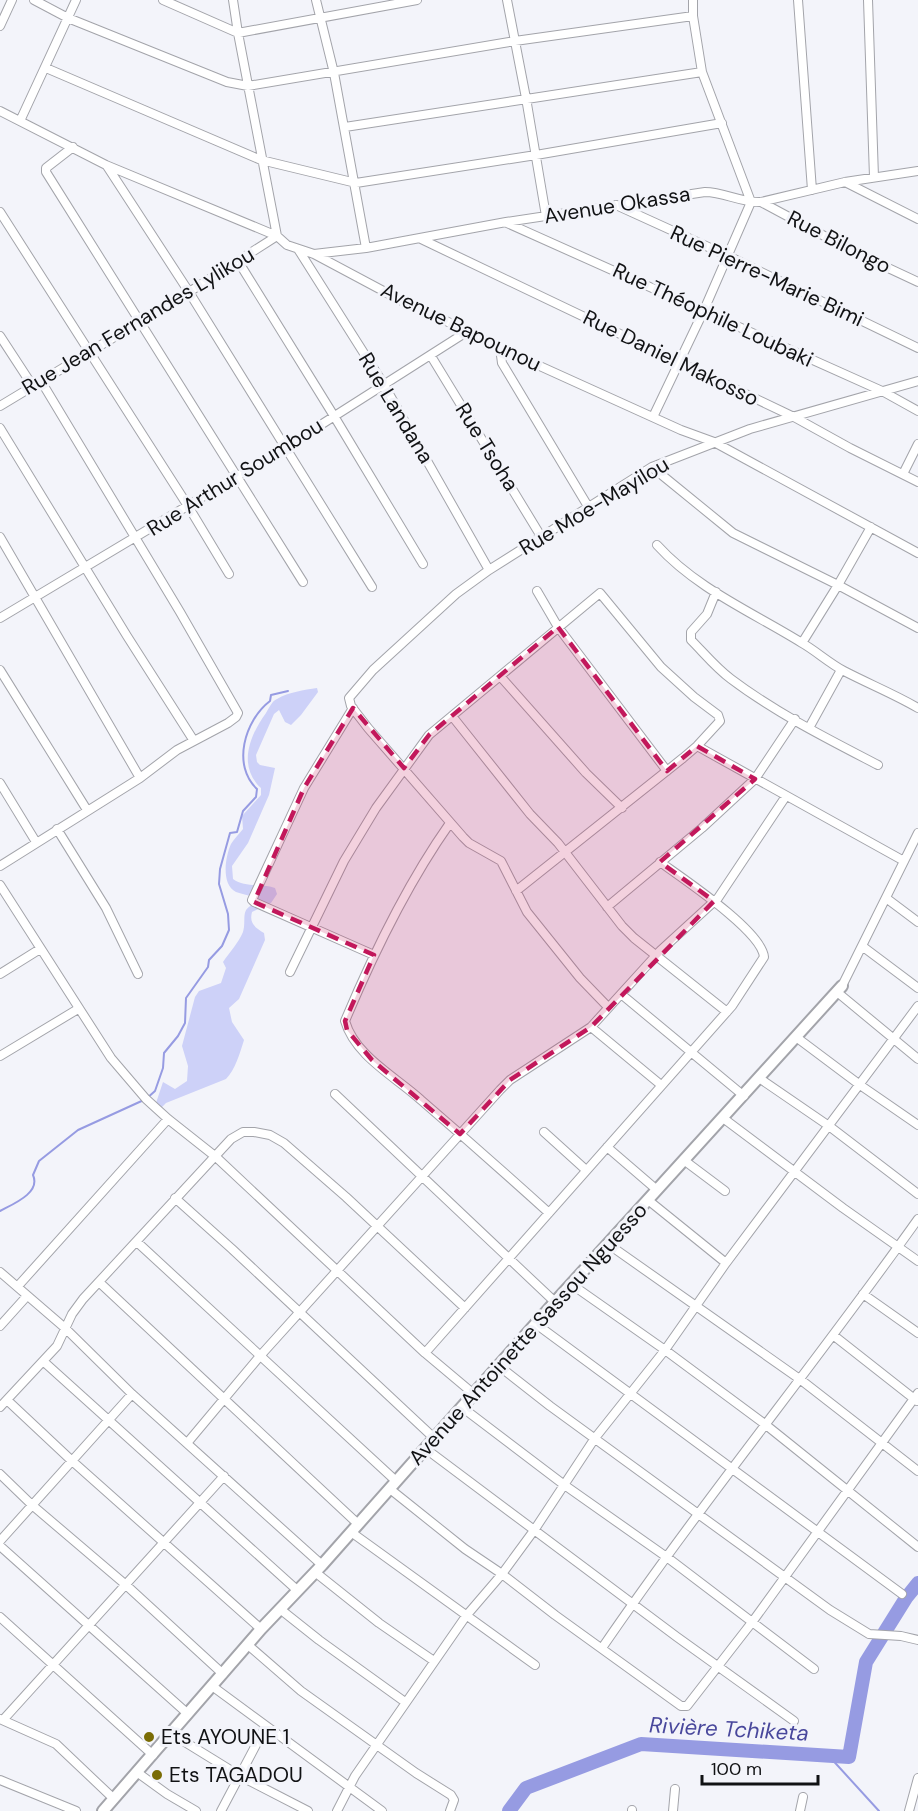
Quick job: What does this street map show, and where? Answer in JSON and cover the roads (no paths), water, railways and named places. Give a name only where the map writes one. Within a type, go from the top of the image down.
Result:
[{"type":"street","points":[[0,26],[12,0]]},
{"type":"street","points":[[34,0],[68,18],[227,82],[248,86],[515,41],[693,16]]},
{"type":"street","points":[[20,121],[76,0]]},
{"type":"street","points":[[163,0],[238,33],[417,0]]},
{"type":"street","points":[[233,0],[277,236]]},
{"type":"street","points":[[316,0],[345,127],[366,248]]},
{"type":"street","points":[[507,0],[546,216]]},
{"type":"street","points":[[653,417],[704,310],[751,202],[702,72],[693,16],[693,0]]},
{"type":"street","points":[[798,0],[812,190]]},
{"type":"street","points":[[868,0],[874,177]]},
{"type":"street","points":[[46,68],[261,160],[356,183],[722,123]]},
{"type":"street","points":[[345,127],[702,72]]},
{"type":"street","name":"Avenue Bapounou","points":[[0,111],[106,165],[277,236],[287,245],[314,254],[404,302],[500,348],[714,442],[918,553]]},
{"type":"street","points":[[73,147],[49,164],[46,172],[303,582]]},
{"type":"street","points":[[106,165],[189,291],[372,587]]},
{"type":"street","name":"Avenue Okassa","points":[[314,254],[366,248],[506,222],[705,192],[761,202],[845,182],[918,171]]},
{"type":"street","points":[[845,182],[918,219]]},
{"type":"street","name":"Rue Bilongo","points":[[761,202],[856,253],[918,282]]},
{"type":"street","name":"Rue Pierre-Marie Bimi","points":[[616,205],[728,256],[918,348]]},
{"type":"street","points":[[0,212],[188,506],[228,574]]},
{"type":"street","name":"Rue Théophile Loubaki","points":[[506,222],[882,391],[918,411]]},
{"type":"street","name":"Rue Jean Fernandes Lylikou","points":[[0,406],[277,236]]},
{"type":"street","name":"Rue Daniel Makosso","points":[[422,238],[794,417],[918,482]]},
{"type":"street","name":"Rue Landana","points":[[297,249],[384,386],[489,570]]},
{"type":"street","points":[[238,261],[423,564]]},
{"type":"street","name":"Rue Arthur Soumbou","points":[[0,618],[237,477],[468,331]]},
{"type":"street","points":[[0,336],[32,386]]},
{"type":"street","points":[[500,348],[502,363],[590,508]]},
{"type":"street","name":"Rue Tsoha","points":[[431,356],[542,538]]},
{"type":"street","points":[[0,866],[57,828],[140,778],[167,757],[236,717],[237,709],[41,381]]},
{"type":"street","name":"Rue Moe-Mayilou","points":[[353,708],[349,698],[373,670],[456,594],[489,570],[652,467],[750,429],[918,381]]},
{"type":"street","points":[[0,428],[194,741]]},
{"type":"street","points":[[903,474],[918,444]]},
{"type":"street","points":[[652,467],[733,533],[918,628]]},
{"type":"street","points":[[802,643],[871,527]]},
{"type":"street","points":[[0,537],[140,778]]},
{"type":"street","points":[[657,545],[674,563],[746,612],[802,643],[841,670],[898,696],[918,708]]},
{"type":"street","points":[[537,591],[558,627],[668,771]]},
{"type":"street","points":[[716,592],[707,614],[691,632],[691,640],[728,677],[809,728],[878,765]]},
{"type":"street","points":[[290,972],[344,861],[376,808],[429,735],[600,593],[661,668],[719,716],[720,721],[697,746],[668,771],[516,891]]},
{"type":"street","points":[[0,670],[87,810]]},
{"type":"street","points":[[809,728],[841,670]]},
{"type":"street","points":[[500,676],[586,773],[622,808]]},
{"type":"street","points":[[375,955],[252,900],[304,788],[353,708],[469,843],[501,861],[527,912],[608,1007]]},
{"type":"street","points":[[452,716],[530,814],[566,853],[634,938],[727,1012]]},
{"type":"street","points":[[608,907],[702,828],[755,779],[795,719]]},
{"type":"street","points":[[697,746],[904,861]]},
{"type":"street","points":[[0,783],[36,842]]},
{"type":"street","points":[[188,1443],[260,1356],[510,1080],[591,1027],[655,956],[714,901],[786,796]]},
{"type":"street","points":[[450,823],[423,862],[375,955],[345,1021],[347,1030],[372,1060],[404,1084],[549,1213]]},
{"type":"street","points":[[57,828],[105,908],[138,974]]},
{"type":"street","name":"Avenue Antoinette Sassou Nguesso","points":[[104,1811],[261,1629],[319,1568],[475,1395],[571,1284],[839,989],[918,833]]},
{"type":"street","points":[[910,850],[918,855]]},
{"type":"street","points":[[425,1353],[727,1012],[764,957],[764,952],[733,917],[660,862]]},
{"type":"street","points":[[0,885],[78,1009],[119,1068],[146,1099],[216,1156],[425,1353],[475,1395]]},
{"type":"street","points":[[886,898],[918,922]]},
{"type":"street","points":[[862,946],[918,988]]},
{"type":"street","points":[[0,974],[40,949]]},
{"type":"street","points":[[839,989],[918,1059]]},
{"type":"street","points":[[621,994],[744,1096]]},
{"type":"street","points":[[337,1811],[377,1744],[466,1616],[502,1574],[535,1529],[595,1438],[665,1350],[726,1263],[918,1006]]},
{"type":"street","points":[[0,1056],[78,1009]]},
{"type":"street","points":[[591,1027],[661,1085]]},
{"type":"street","points":[[796,1037],[918,1125]]},
{"type":"street","points":[[759,1078],[829,1126],[918,1194]]},
{"type":"street","points":[[335,1094],[555,1302]]},
{"type":"street","points":[[723,1118],[918,1261]]},
{"type":"street","points":[[18,1286],[168,1119]]},
{"type":"street","points":[[544,1131],[586,1170]]},
{"type":"street","points":[[0,1407],[57,1346],[72,1314],[99,1282],[231,1139],[243,1132],[270,1135],[284,1143],[465,1308]]},
{"type":"street","points":[[607,1147],[657,1190]]},
{"type":"street","points":[[685,1161],[725,1191]]},
{"type":"street","points":[[175,1198],[232,1248],[434,1438]]},
{"type":"street","points":[[648,1200],[726,1263]]},
{"type":"street","points":[[602,1648],[699,1513],[801,1380],[918,1220]]},
{"type":"street","points":[[137,1242],[260,1356],[393,1485],[465,1549],[684,1706],[690,1705],[719,1667],[784,1575],[917,1398],[833,1335]]},
{"type":"street","points":[[608,1244],[801,1380],[918,1471]]},
{"type":"street","points":[[0,1272],[65,1328],[132,1394],[224,1476],[319,1568],[380,1623],[434,1661]]},
{"type":"street","points":[[99,1282],[225,1398],[354,1528],[466,1616],[535,1665]]},
{"type":"street","points":[[571,1284],[766,1425],[918,1547]]},
{"type":"street","points":[[863,1294],[918,1334]]},
{"type":"street","points":[[0,1326],[27,1296]]},
{"type":"street","points":[[536,1324],[902,1594]]},
{"type":"street","points":[[44,1361],[297,1590]]},
{"type":"street","points":[[499,1366],[830,1610],[869,1634],[901,1636],[918,1640]]},
{"type":"street","points":[[0,1541],[132,1394]]},
{"type":"street","points":[[7,1400],[261,1629]]},
{"type":"street","points":[[463,1408],[563,1484],[753,1621],[814,1669]]},
{"type":"street","points":[[426,1449],[794,1720]]},
{"type":"street","points":[[0,1474],[223,1674]]},
{"type":"street","points":[[114,1799],[49,1740],[1,1719],[90,1626],[224,1476]]},
{"type":"street","points":[[0,1546],[188,1713]]},
{"type":"street","points":[[280,1609],[405,1702]]},
{"type":"street","points":[[0,1617],[153,1755]]},
{"type":"street","points":[[248,1645],[301,1691],[416,1773],[451,1795],[454,1800],[450,1811]]},
{"type":"street","points":[[212,1686],[382,1811]]},
{"type":"street","points":[[220,1811],[266,1726]]},
{"type":"street","points":[[172,1734],[240,1776],[308,1811]]},
{"type":"street","points":[[138,1773],[196,1811]]},
{"type":"street","points":[[909,1811],[918,1778]]},
{"type":"street","points":[[0,1780],[76,1811]]},
{"type":"street","points":[[673,1811],[675,1789]]},
{"type":"street","points":[[800,1811],[803,1797]]},
{"type":"waterway","points":[[0,1211],[30,1192],[33,1187],[33,1175],[39,1161],[78,1130],[146,1099],[155,1091],[163,1068],[164,1053],[185,1023],[186,998],[208,967],[209,960],[222,946],[229,930],[228,914],[219,884],[220,869],[230,833],[237,832],[243,811],[256,797],[257,789],[249,779],[245,768],[244,744],[253,720],[270,701],[271,695],[288,691]]},
{"type":"waterway","name":"Rivière Tchiketa","points":[[509,1811],[526,1788],[641,1744],[849,1757],[866,1662],[918,1583]]},
{"type":"waterway","points":[[828,1755],[879,1811]]},
{"type":"place","name":"Ets AYOUNE 1","points":[[149,1737]]},
{"type":"place","name":"Ets TAGADOU","points":[[157,1775]]}]
